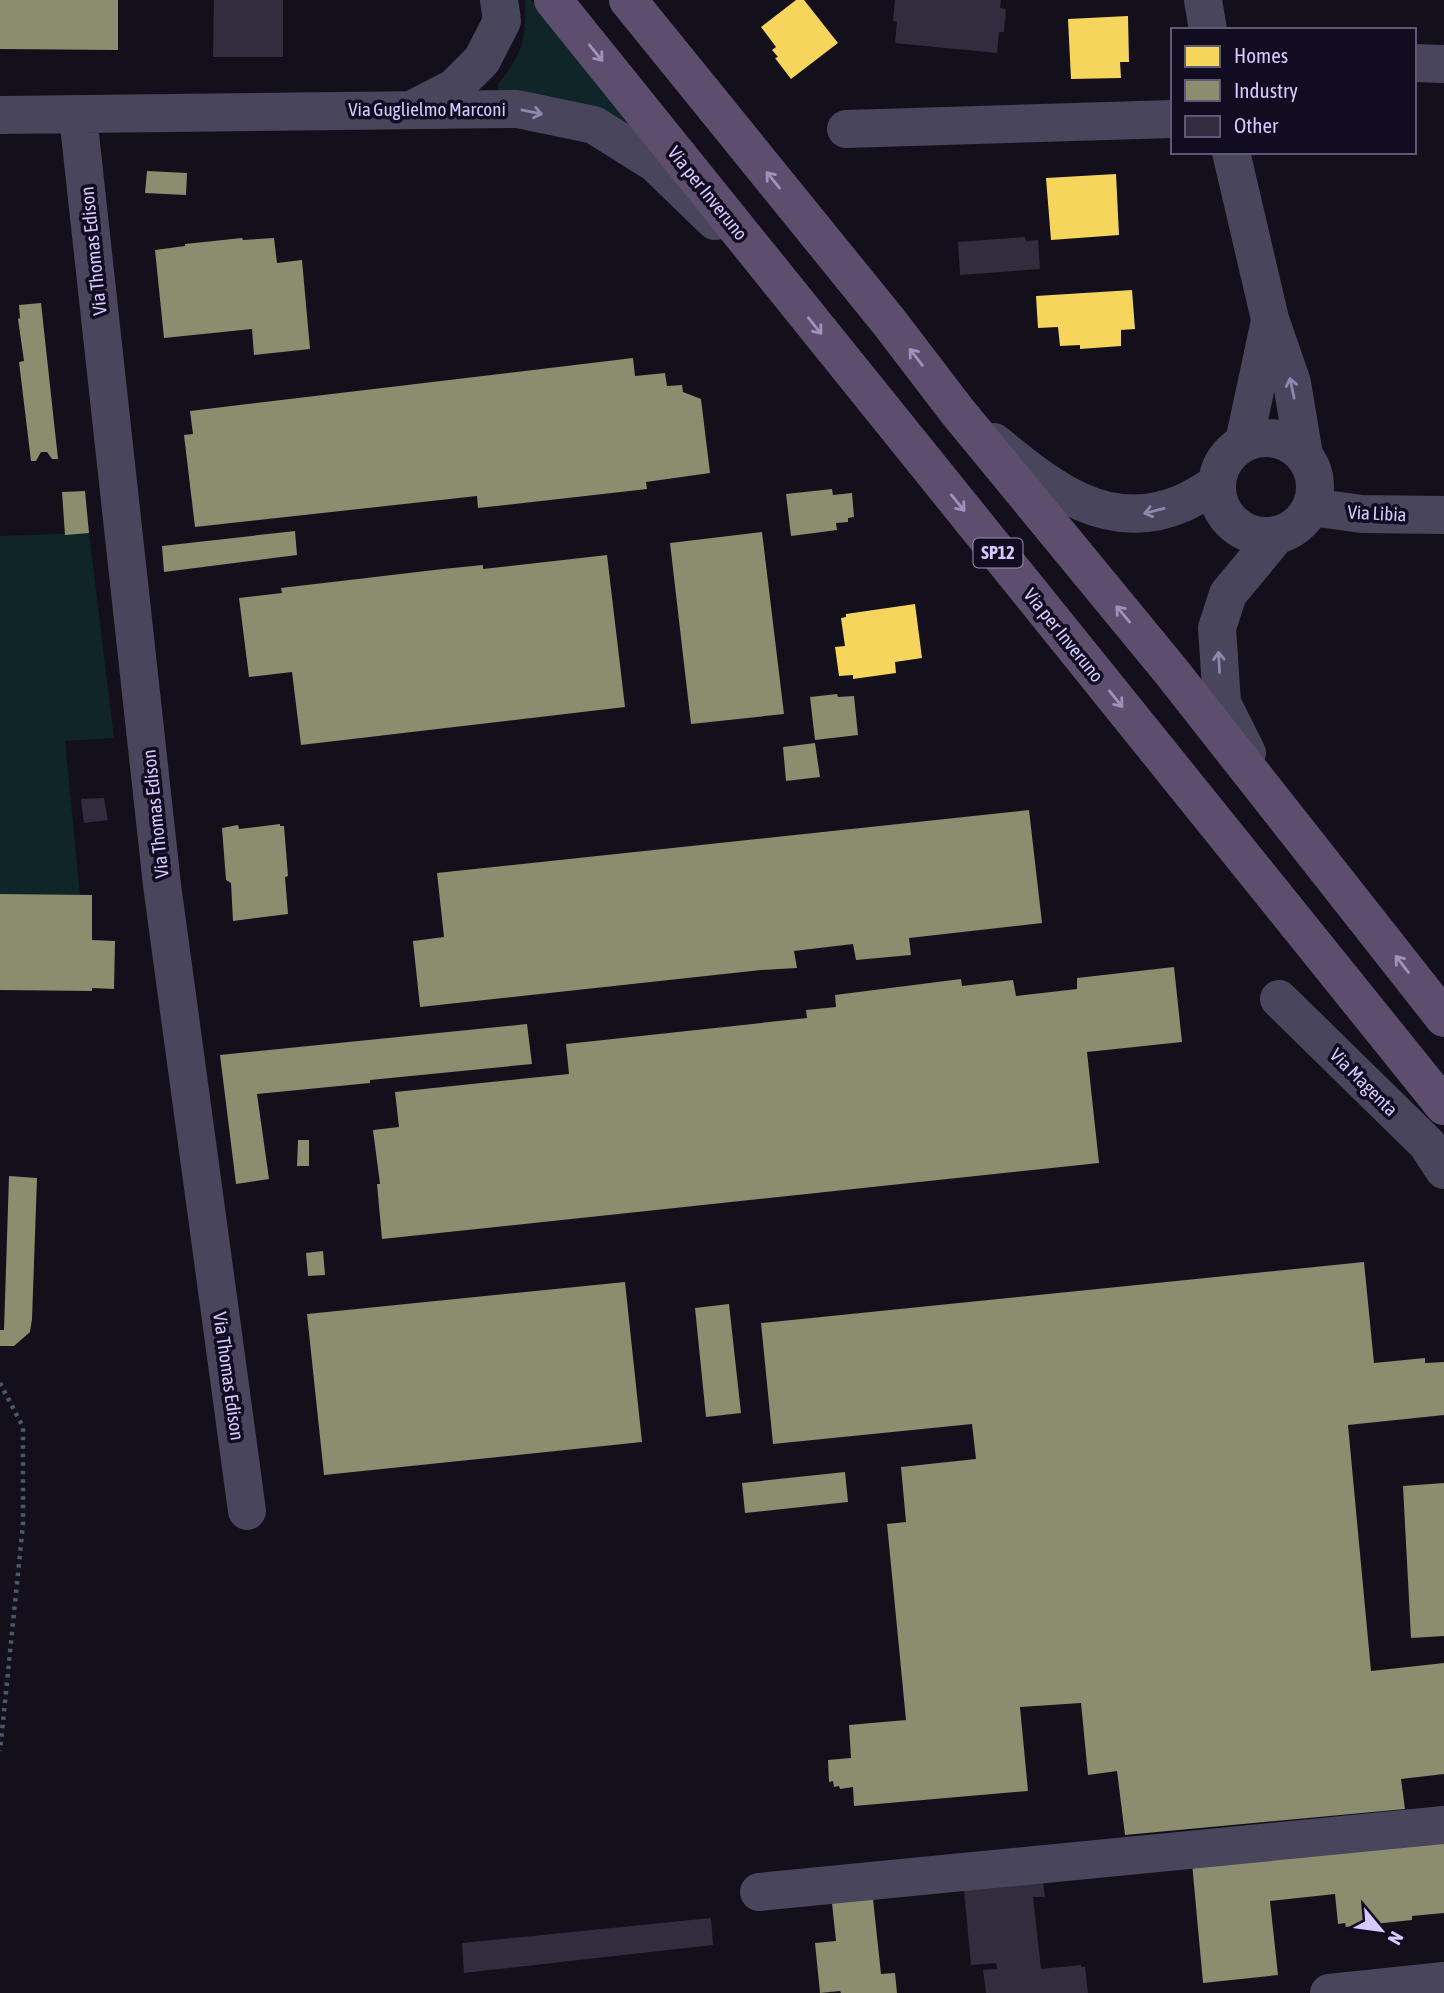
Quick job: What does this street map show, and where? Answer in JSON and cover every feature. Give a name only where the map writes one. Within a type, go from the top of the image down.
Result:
[{"type":"main road","name":"Via per Inveruno","points":[[553,0],[1444,1106]]},
{"type":"main road","points":[[628,0],[889,322],[957,411],[1170,670],[1444,1018]]},
{"type":"street","points":[[415,108],[454,88],[482,60],[502,21],[499,0]]},
{"type":"street","points":[[1203,0],[1208,28]]},
{"type":"street","points":[[1416,63],[1444,64]]},
{"type":"street","name":"Via Guglielmo Marconi","points":[[0,115],[78,116],[415,108],[517,109],[594,125],[656,164],[789,294]]},
{"type":"street","name":"Via Thomas Edison","points":[[78,116],[162,885],[247,1511]]},
{"type":"street","points":[[846,129],[1171,119]]},
{"type":"street","points":[[1231,154],[1270,319],[1292,383],[1304,455]]},
{"type":"street","points":[[1244,442],[1270,319]]},
{"type":"street","points":[[957,411],[1044,482],[1102,512],[1141,514],[1182,504],[1216,484]]},
{"type":"street","points":[[1259,438],[1276,438],[1291,444],[1304,455],[1315,479],[1315,493],[1303,520],[1290,530],[1276,536],[1246,533],[1223,513],[1216,484],[1219,471],[1224,460],[1244,442],[1259,438]]},
{"type":"street","name":"Via Libia","points":[[1311,507],[1362,514],[1444,515]]},
{"type":"street","points":[[1267,793],[1222,703],[1217,628],[1228,594],[1276,536]]},
{"type":"street","name":"Via Magenta","points":[[1279,999],[1427,1144],[1444,1170]]},
{"type":"street","points":[[759,1892],[1444,1825]]},
{"type":"street","points":[[1329,1993],[1444,1981]]},
{"type":"path","points":[[0,1384],[23,1427],[23,1524],[0,1751]]},
{"type":"green space","points":[[525,0],[531,0],[633,123],[633,127],[498,90],[498,84],[518,55],[524,36]]},
{"type":"green space","points":[[89,533],[114,738],[65,741],[80,895],[0,894],[0,536]]},
{"type":"building: Homes","points":[[796,0],[804,0],[838,43],[791,79],[775,58],[778,57],[772,50],[776,47],[761,27]]},
{"type":"building: Homes","points":[[1128,16],[1129,62],[1120,62],[1121,78],[1071,79],[1068,19]]},
{"type":"building: Homes","points":[[1116,174],[1119,235],[1051,240],[1046,178]]},
{"type":"building: Homes","points":[[1132,290],[1135,329],[1121,330],[1121,346],[1080,349],[1080,345],[1060,346],[1058,327],[1038,328],[1036,296]]},
{"type":"building: Homes","points":[[915,604],[922,658],[895,662],[896,673],[853,679],[853,675],[839,676],[835,647],[845,646],[841,618],[846,617],[846,614]]},
{"type":"building: Industry","points":[[0,0],[118,0],[118,50],[0,49]]},
{"type":"building: Industry","points":[[147,171],[187,173],[186,195],[145,193]]},
{"type":"building: Industry","points":[[242,238],[274,238],[277,263],[302,260],[310,349],[254,355],[252,329],[164,338],[155,250]]},
{"type":"building: Industry","points":[[41,303],[58,459],[52,459],[47,452],[41,452],[36,461],[31,461],[19,362],[24,361],[18,319],[19,305]]},
{"type":"building: Industry","points":[[633,358],[635,376],[665,373],[667,386],[682,385],[683,392],[701,399],[710,473],[646,482],[647,489],[478,508],[477,496],[195,527],[184,435],[193,434],[190,411]]},
{"type":"building: Industry","points":[[832,489],[833,495],[852,493],[854,517],[848,518],[848,522],[836,523],[837,530],[791,536],[786,494]]},
{"type":"building: Industry","points":[[85,491],[89,533],[65,535],[62,492]]},
{"type":"building: Industry","points":[[295,531],[297,555],[164,572],[162,546]]},
{"type":"building: Industry","points":[[762,532],[784,714],[691,724],[670,543]]},
{"type":"building: Industry","points":[[607,555],[625,707],[301,745],[292,672],[249,677],[239,598],[282,593],[281,588],[443,569],[483,565],[483,569]]},
{"type":"building: Industry","points":[[837,694],[838,697],[854,696],[858,735],[815,740],[810,697]]},
{"type":"building: Industry","points":[[815,743],[820,777],[786,781],[783,747]]},
{"type":"building: Industry","points":[[1029,810],[1042,923],[909,938],[911,955],[856,960],[853,944],[794,951],[797,968],[420,1007],[413,941],[444,937],[437,873]]},
{"type":"building: Industry","points":[[280,824],[284,826],[288,914],[233,921],[231,883],[226,880],[222,828],[238,825],[239,829]]},
{"type":"building: Industry","points":[[0,894],[92,895],[92,940],[115,941],[114,989],[0,990]]},
{"type":"building: Industry","points":[[1174,967],[1182,1042],[1087,1052],[1099,1163],[382,1239],[377,1184],[380,1184],[373,1130],[399,1127],[395,1092],[569,1074],[566,1044],[807,1018],[806,1010],[836,1007],[835,995],[961,979],[962,986],[1013,980],[1016,996],[1077,989],[1077,978]]},
{"type":"building: Industry","points":[[527,1024],[532,1064],[257,1094],[269,1179],[236,1184],[220,1055]]},
{"type":"building: Industry","points":[[298,1140],[309,1140],[309,1166],[297,1166]]},
{"type":"building: Industry","points":[[9,1176],[37,1178],[32,1319],[30,1332],[14,1346],[0,1346],[0,1330],[4,1330]]},
{"type":"building: Industry","points":[[323,1251],[325,1275],[308,1276],[306,1253]]},
{"type":"building: Industry","points":[[1364,1262],[1374,1363],[1425,1358],[1425,1363],[1444,1362],[1444,1415],[1348,1425],[1371,1671],[1444,1663],[1444,1774],[1401,1779],[1405,1809],[1125,1835],[1117,1771],[1088,1775],[1081,1703],[1020,1707],[1028,1791],[854,1806],[853,1787],[840,1789],[839,1786],[834,1787],[833,1781],[829,1782],[828,1760],[851,1758],[849,1725],[906,1720],[887,1524],[906,1522],[901,1467],[976,1459],[972,1424],[773,1444],[761,1323]]},
{"type":"building: Industry","points":[[625,1282],[642,1442],[324,1475],[307,1314]]},
{"type":"building: Industry","points":[[729,1304],[741,1413],[706,1417],[695,1308]]},
{"type":"building: Industry","points":[[845,1472],[848,1502],[745,1513],[742,1483]]},
{"type":"building: Industry","points":[[1444,1483],[1444,1636],[1411,1638],[1403,1486]]},
{"type":"building: Industry","points":[[1444,1837],[1444,1913],[1412,1916],[1412,1920],[1346,1927],[1345,1923],[1338,1924],[1335,1894],[1270,1901],[1278,1975],[1203,1983],[1192,1863]]},
{"type":"building: Industry","points":[[873,1899],[881,1974],[895,1973],[897,1993],[820,1993],[815,1943],[836,1941],[832,1903]]},
{"type":"building: Other","points":[[214,0],[283,0],[283,57],[213,57]]},
{"type":"building: Other","points":[[895,0],[1001,0],[1000,8],[1006,9],[1004,32],[999,32],[997,53],[895,43]]},
{"type":"building: Other","points":[[1025,237],[1026,241],[1038,240],[1040,269],[960,275],[958,242]]},
{"type":"building: Other","points":[[104,798],[108,820],[84,823],[81,799]]},
{"type":"building: Other","points":[[1043,1882],[1045,1897],[1033,1897],[1041,1969],[1081,1965],[1085,1967],[1088,1993],[986,1993],[983,1970],[997,1969],[996,1963],[971,1965],[964,1890]]},
{"type":"building: Other","points":[[711,1918],[713,1945],[464,1973],[462,1943]]}]
